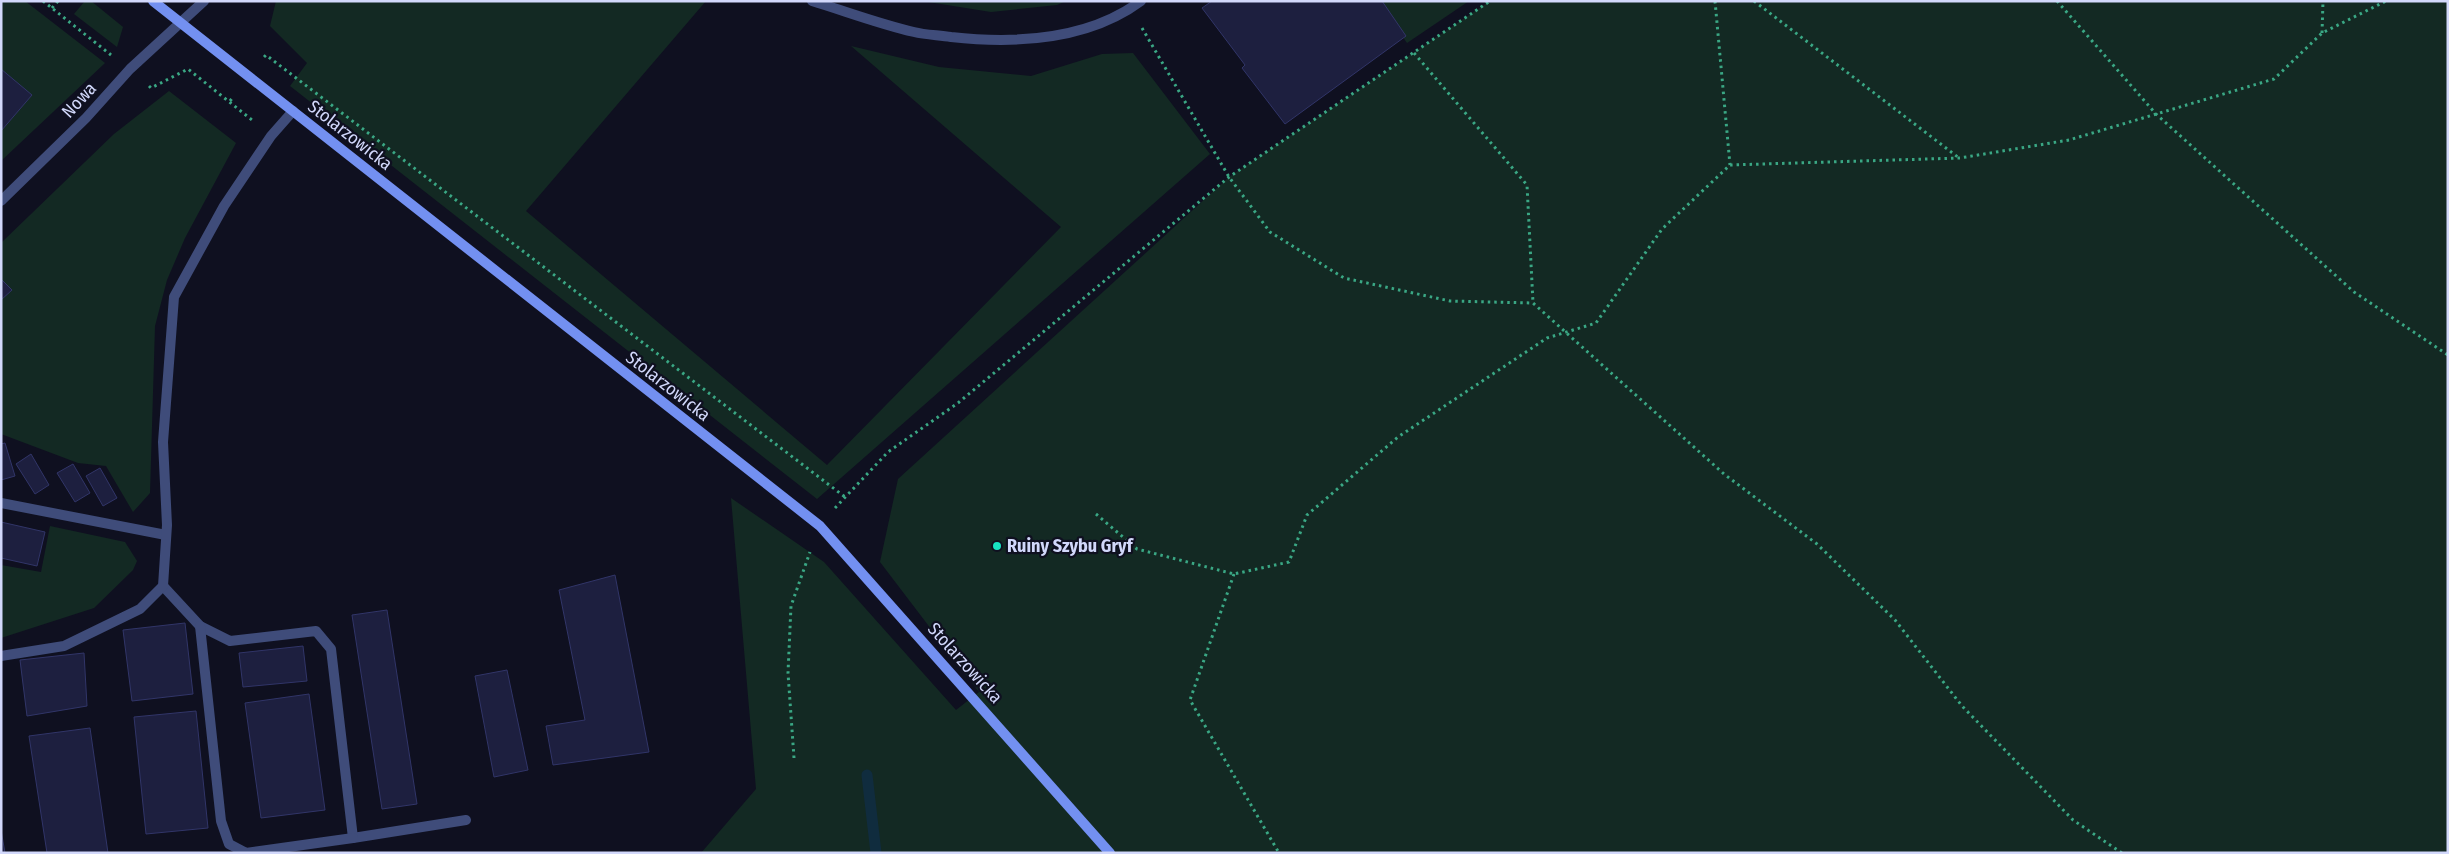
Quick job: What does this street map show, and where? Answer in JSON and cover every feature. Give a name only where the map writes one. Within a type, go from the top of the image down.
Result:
[{"type":"street","name":"Stolarzowicka","points":[[153,1],[820,526],[1110,853]]},
{"type":"street","name":"Nowa","points":[[1,201],[86,118],[130,69],[204,1]]},
{"type":"street","points":[[812,1],[915,32],[979,40],[1033,40],[1081,30],[1113,18],[1140,1]]},
{"type":"street","points":[[1,656],[64,646],[140,609],[163,586],[166,535],[163,442],[174,297],[224,206],[271,136],[293,111]]},
{"type":"street","points":[[1,503],[166,535]]},
{"type":"street","points":[[163,586],[200,626],[230,641],[316,631],[330,648],[353,838]]},
{"type":"street","points":[[200,626],[221,821],[229,844],[246,853],[466,820]]},
{"type":"path","points":[[43,1],[112,56]]},
{"type":"path","points":[[52,8],[58,1]]},
{"type":"path","points":[[266,55],[845,497],[888,452],[958,402],[1229,177],[1490,1]]},
{"type":"path","points":[[1715,1],[1730,165]]},
{"type":"path","points":[[1754,1],[1960,158]]},
{"type":"path","points":[[2057,1],[2156,114],[2354,292],[2448,355]]},
{"type":"path","points":[[2322,33],[2323,1]]},
{"type":"path","points":[[1096,514],[1138,549],[1234,574],[1289,562],[1307,515],[1398,437],[1547,338],[1596,323],[1662,229],[1730,165],[1960,158],[2069,140],[2274,79],[2322,33],[2386,1]]},
{"type":"path","points":[[1131,8],[1229,177],[1270,232],[1344,278],[1450,301],[1533,303],[1724,474],[1817,544],[1895,620],[1962,706],[2073,820],[2122,853]]},
{"type":"path","points":[[1414,53],[1527,185],[1533,303]]},
{"type":"path","points":[[130,69],[151,88],[188,69],[230,101]]},
{"type":"path","points":[[794,758],[788,672],[791,606],[820,526]]},
{"type":"path","points":[[1234,574],[1190,700],[1279,853]]},
{"type":"green space","points":[[1,1],[25,1],[105,63],[1,161],[1,131],[31,95],[1,69]]},
{"type":"green space","points":[[85,1],[91,1],[123,27],[117,47],[74,14]]},
{"type":"green space","points":[[276,1],[706,1],[526,211],[827,465],[1061,227],[851,46],[939,67],[1031,76],[1102,54],[1133,53],[1210,154],[817,499],[290,86],[307,63],[270,26]]},
{"type":"green space","points":[[922,1],[1066,1],[1057,5],[991,12]]},
{"type":"green space","points":[[1378,1],[1469,1],[1407,43]]},
{"type":"green space","points":[[1490,1],[2448,1],[2448,853],[701,853],[756,789],[731,498],[824,562],[956,710],[979,692],[880,562],[898,479],[1229,177]]},
{"type":"green space","points":[[169,91],[236,143],[185,238],[167,280],[155,326],[150,493],[133,512],[106,466],[78,463],[1,434],[1,243],[114,134]]},
{"type":"green space","points":[[50,526],[125,542],[137,561],[133,570],[94,608],[1,638],[1,565],[41,572]]},
{"type":"building","points":[[1212,1],[1382,1],[1406,36],[1285,124],[1242,68],[1245,65],[1202,8]]},
{"type":"building","points":[[1,69],[32,95],[1,131]]},
{"type":"building","points":[[1,279],[12,290],[1,300]]},
{"type":"building","points":[[5,443],[15,476],[1,480],[1,444]]},
{"type":"building","points":[[31,454],[49,485],[35,494],[16,464]]},
{"type":"building","points":[[73,464],[90,493],[75,502],[57,473]]},
{"type":"building","points":[[100,468],[117,498],[103,506],[86,476]]},
{"type":"building","points":[[1,522],[45,532],[37,566],[1,558]]},
{"type":"building","points":[[615,575],[649,752],[553,765],[546,726],[585,720],[559,590]]},
{"type":"building","points":[[387,610],[417,804],[382,809],[352,615]]},
{"type":"building","points":[[185,623],[193,694],[132,701],[123,630]]},
{"type":"building","points":[[303,646],[307,681],[243,687],[239,653]]},
{"type":"building","points":[[84,653],[87,706],[27,716],[20,660]]},
{"type":"building","points":[[507,670],[528,770],[494,777],[475,676]]},
{"type":"building","points":[[309,694],[325,810],[261,818],[245,703]]},
{"type":"building","points":[[196,711],[208,828],[146,834],[134,717]]},
{"type":"building","points":[[90,728],[108,853],[47,853],[29,736]]},
{"type":"building","points":[[1,830],[5,853],[1,853]]},
{"type":"waterway","points":[[867,775],[876,853]]},
{"type":"place","name":"Ruiny Szybu Gryf","points":[[997,546]]}]
